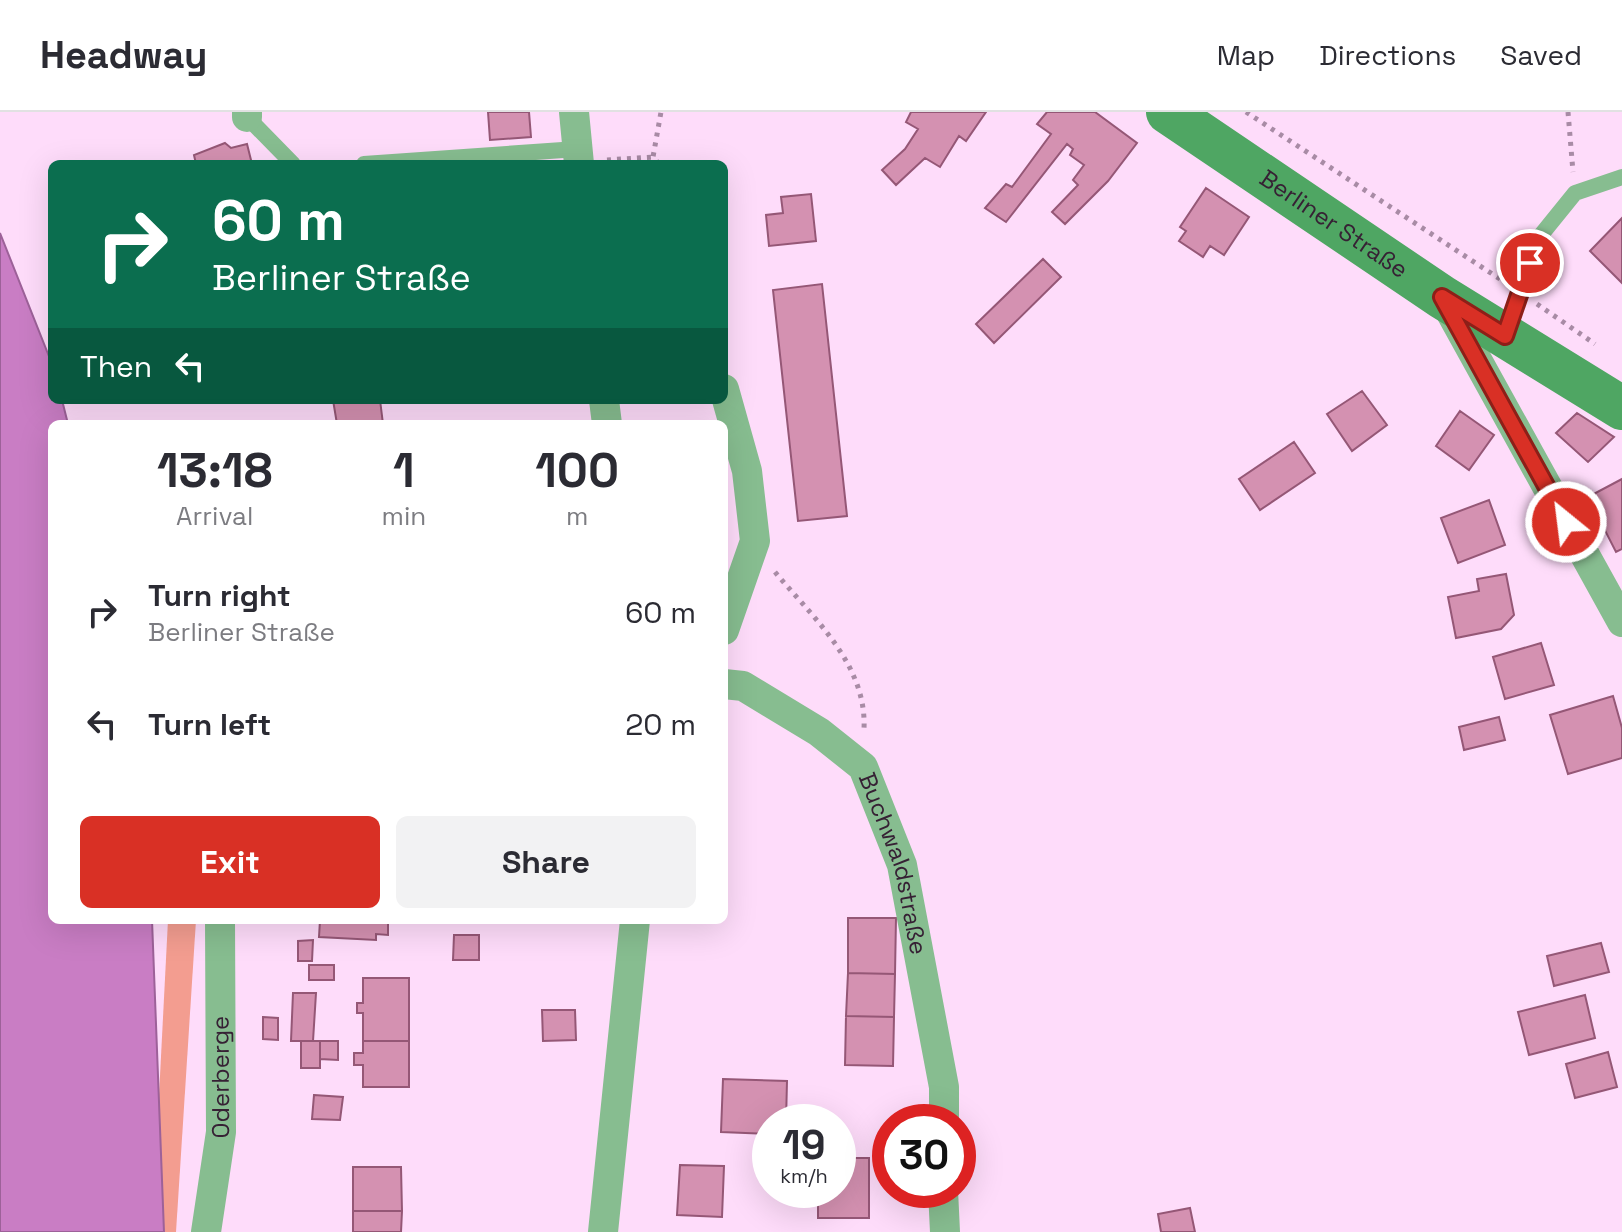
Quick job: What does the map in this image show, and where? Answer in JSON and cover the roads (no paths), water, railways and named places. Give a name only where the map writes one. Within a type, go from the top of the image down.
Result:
[{"type":"main road","name":"Berliner Straße","points":[[1168,112],[1442,297],[1622,408]]},
{"type":"street","points":[[574,112],[578,157]]},
{"type":"street","points":[[1442,297],[1622,622]]},
{"type":"street","points":[[728,403],[747,471],[755,541],[728,619]]},
{"type":"street","name":"Buchwaldstraße","points":[[728,684],[743,686],[819,732],[863,767],[902,865],[944,1087],[944,1104]]},
{"type":"street","name":"Oderberge","points":[[206,1232],[221,1132],[220,924]]},
{"type":"street","points":[[603,1232],[635,924]]},
{"type":"street","points":[[944,1208],[945,1232]]},
{"type":"lane","points":[[247,115],[289,160]]},
{"type":"lane","points":[[486,160],[578,157]]},
{"type":"lane","points":[[1505,336],[1541,235],[1575,193],[1622,177]]}]
